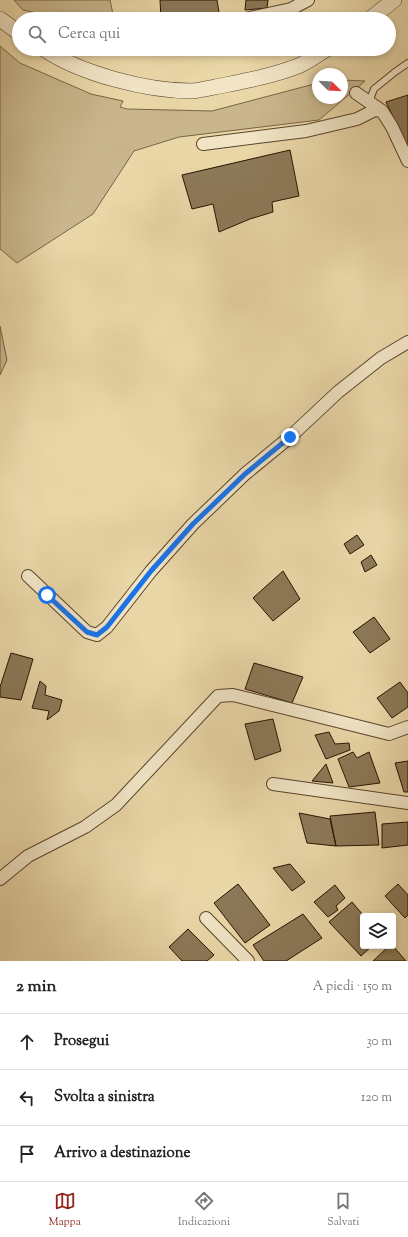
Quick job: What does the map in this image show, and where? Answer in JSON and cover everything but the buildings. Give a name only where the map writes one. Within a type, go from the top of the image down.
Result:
[{"type":"street","points":[[277,12],[291,9],[308,0]]},
{"type":"street","points":[[379,12],[394,0]]},
{"type":"street","points":[[0,19],[12,28]]},
{"type":"street","points":[[56,56],[87,70],[134,84],[193,91],[261,78],[300,65],[315,56]]},
{"type":"street","points":[[356,93],[382,111],[392,127],[408,161]]},
{"type":"street","points":[[202,144],[306,131],[357,119],[375,110],[382,111]]},
{"type":"street","points":[[28,576],[87,632],[97,635],[107,627],[151,571],[193,524],[245,474],[290,437],[338,392],[381,358],[408,342]]},
{"type":"street","points":[[0,879],[28,856],[85,827],[116,805],[218,696],[233,695],[389,734],[408,727]]},
{"type":"street","points":[[273,784],[408,802]]},
{"type":"street","points":[[206,918],[248,961]]},
{"type":"lane","points":[[369,102],[374,90],[408,63]]},
{"type":"shaded area","points":[[14,0],[110,0],[113,12],[32,12],[23,10]]},
{"type":"shaded area","points":[[0,46],[20,63],[91,94],[123,101],[120,107],[127,109],[212,111],[312,85],[312,104],[338,104],[319,120],[179,137],[134,151],[93,214],[17,263],[0,249]]},
{"type":"shaded area","points":[[348,80],[365,81],[348,95]]},
{"type":"shaded area","points":[[0,326],[7,360],[0,375]]},
{"type":"route","points":[[47,595],[87,632],[97,635],[107,627],[151,571],[193,524],[245,474],[290,437]]}]
